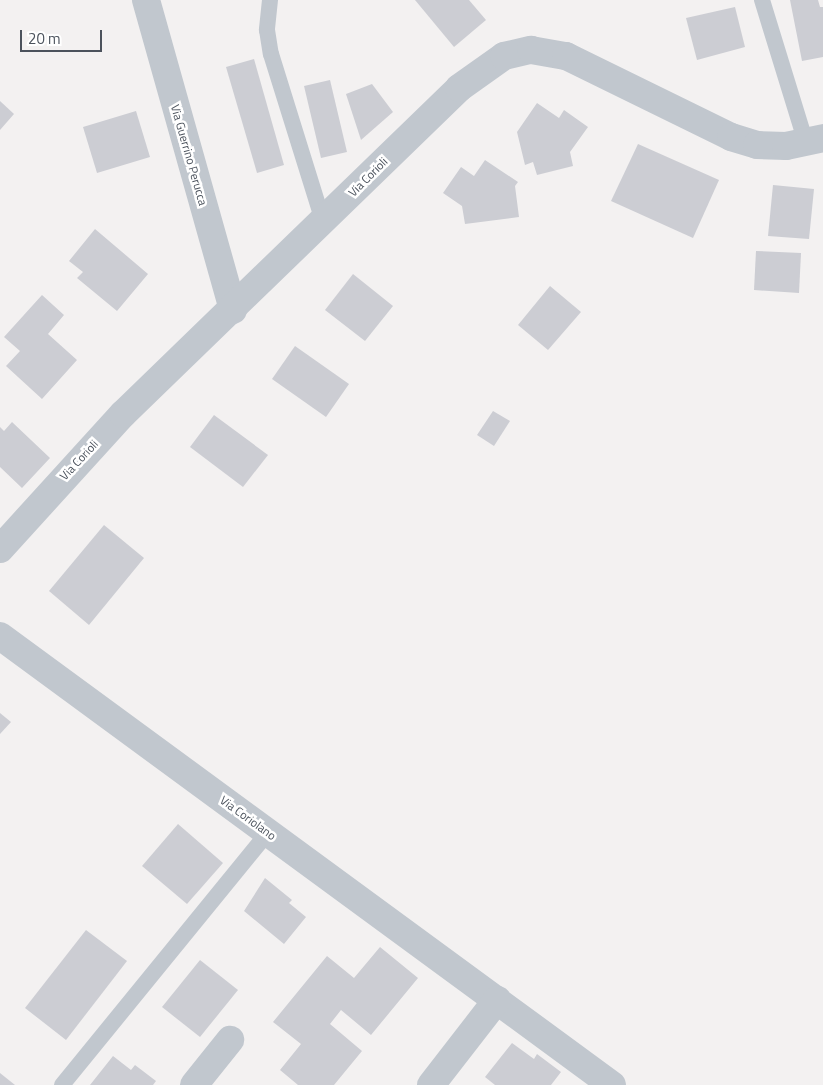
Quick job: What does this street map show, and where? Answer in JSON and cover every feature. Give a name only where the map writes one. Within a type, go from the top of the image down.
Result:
[{"type":"street","name":"Via Guerrino Perucca","points":[[146,0],[233,310]]},
{"type":"street","name":"Via Corioli","points":[[0,549],[90,448],[469,79],[504,56],[531,50],[548,51],[579,61],[731,137],[772,146],[814,141]]},
{"type":"street","name":"Via Coriolano","points":[[0,636],[612,1085]]},
{"type":"street","points":[[431,1085],[497,1000]]},
{"type":"street","points":[[194,1085],[230,1040]]},
{"type":"lane","points":[[270,0],[267,30],[271,54],[323,221]]},
{"type":"lane","points":[[762,0],[814,141]]},
{"type":"lane","points":[[62,1085],[268,832]]},
{"type":"building","points":[[415,0],[469,0],[486,20],[454,47]]},
{"type":"building","points":[[790,0],[818,0],[820,7],[823,7],[823,57],[802,61]]},
{"type":"building","points":[[735,7],[745,47],[697,60],[686,18]]},
{"type":"building","points":[[254,59],[284,165],[257,173],[226,67]]},
{"type":"building","points":[[330,80],[347,152],[321,158],[304,86]]},
{"type":"building","points":[[372,84],[393,112],[361,140],[346,94]]},
{"type":"building","points":[[0,101],[14,114],[0,130]]},
{"type":"building","points":[[537,103],[559,118],[564,110],[588,127],[570,152],[573,166],[537,175],[533,162],[525,165],[517,132]]},
{"type":"building","points":[[136,111],[150,157],[97,173],[83,127]]},
{"type":"building","points":[[638,144],[719,180],[693,238],[611,201]]},
{"type":"building","points":[[485,160],[518,182],[515,186],[519,217],[465,224],[462,206],[443,193],[461,167],[474,176]]},
{"type":"building","points":[[773,185],[814,189],[809,239],[768,236]]},
{"type":"building","points":[[95,229],[148,274],[117,311],[77,278],[83,272],[69,261]]},
{"type":"building","points":[[756,251],[801,253],[799,293],[754,290]]},
{"type":"building","points":[[353,274],[393,306],[365,341],[325,310]]},
{"type":"building","points":[[550,286],[581,312],[548,350],[518,325]]},
{"type":"building","points":[[42,295],[64,315],[48,334],[77,360],[42,399],[6,366],[20,351],[4,337]]},
{"type":"building","points":[[295,346],[349,384],[326,417],[272,379]]},
{"type":"building","points":[[493,411],[510,421],[494,446],[477,435]]},
{"type":"building","points":[[214,415],[268,455],[243,487],[190,447]]},
{"type":"building","points":[[12,422],[50,458],[22,488],[0,467],[0,427],[4,431]]},
{"type":"building","points":[[104,525],[144,558],[89,625],[49,591]]},
{"type":"building","points":[[0,713],[11,722],[0,734]]},
{"type":"building","points":[[178,824],[223,863],[187,904],[142,866]]},
{"type":"building","points":[[265,878],[292,900],[289,903],[306,917],[284,944],[244,911]]},
{"type":"building","points":[[86,930],[127,961],[66,1040],[25,1008]]},
{"type":"building","points":[[380,947],[418,978],[371,1035],[341,1010],[330,1024],[362,1051],[334,1085],[298,1085],[280,1070],[301,1044],[273,1022],[327,956],[354,978]]},
{"type":"building","points":[[200,960],[238,990],[200,1037],[162,1007]]},
{"type":"building","points":[[512,1043],[534,1059],[537,1054],[561,1072],[551,1085],[495,1085],[485,1077]]},
{"type":"building","points":[[113,1056],[131,1070],[135,1065],[156,1081],[153,1085],[90,1085]]},
{"type":"building","points":[[0,1073],[15,1085],[0,1085]]}]
